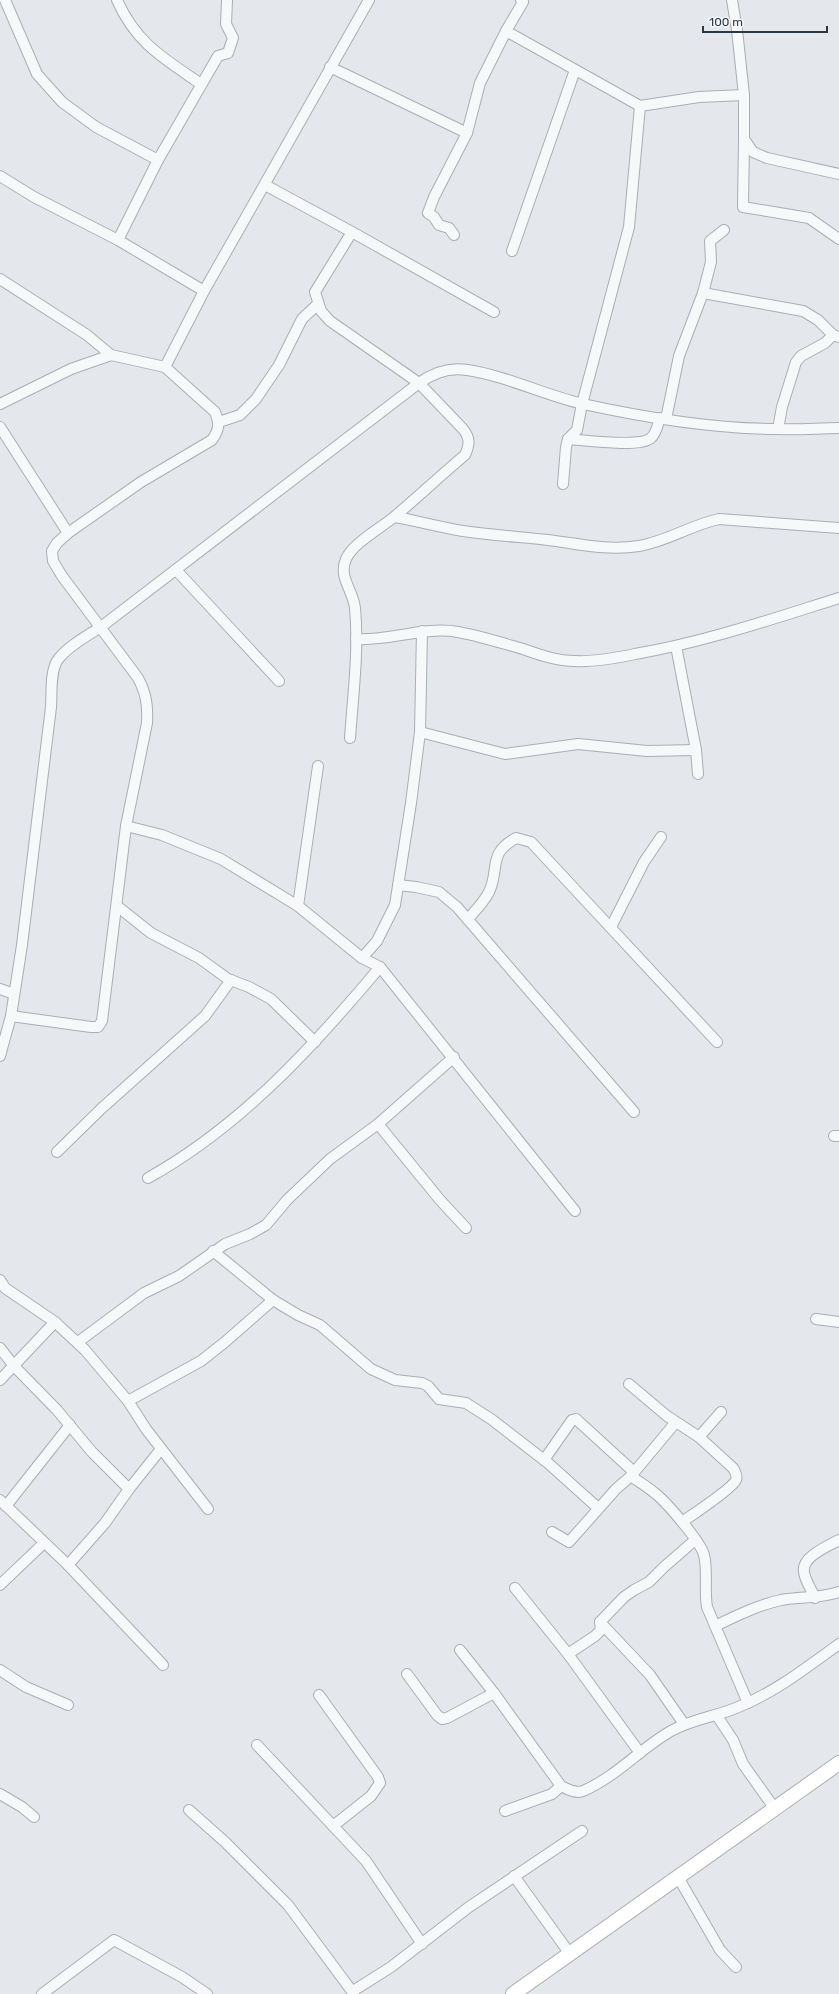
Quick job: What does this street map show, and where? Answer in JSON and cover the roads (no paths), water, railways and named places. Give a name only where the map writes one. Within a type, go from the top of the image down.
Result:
[{"type":"main road","points":[[513,1994],[839,1763]]},
{"type":"street","points":[[5,0],[38,74],[62,102],[96,128],[158,160]]},
{"type":"street","points":[[116,0],[132,28],[144,43],[201,84]]},
{"type":"street","points":[[118,240],[158,160],[201,84],[218,56],[228,54],[233,38],[226,24],[227,0]]},
{"type":"street","points":[[165,367],[204,291],[369,0]]},
{"type":"street","points":[[454,235],[449,228],[439,225],[434,217],[428,213],[434,197],[467,133],[480,82],[506,31],[523,2],[521,0]]},
{"type":"street","points":[[732,0],[737,30],[744,95],[743,207],[810,218],[839,239]]},
{"type":"street","points":[[506,31],[640,106],[699,98],[744,95]]},
{"type":"street","points":[[330,67],[467,133]]},
{"type":"street","points":[[512,251],[575,70]]},
{"type":"street","points":[[563,484],[564,457],[568,439],[577,430],[582,404],[629,227],[640,106]]},
{"type":"street","points":[[744,139],[753,152],[767,158],[839,174]]},
{"type":"street","points":[[0,176],[34,197],[118,240],[204,291]]},
{"type":"street","points":[[265,185],[494,312]]},
{"type":"street","points":[[568,439],[626,443],[647,441],[653,437],[663,419],[679,356],[711,262],[710,241],[724,230]]},
{"type":"street","points":[[350,738],[356,640],[355,604],[345,579],[343,567],[347,557],[358,544],[394,517],[464,455],[470,443],[463,428],[419,383],[330,321],[321,311],[315,292],[352,232]]},
{"type":"street","points":[[2,282],[87,335],[111,355],[165,367],[215,412],[219,422],[215,436],[201,448],[141,482],[68,533],[57,543],[52,551],[53,561],[62,576],[138,678],[146,693],[148,707],[147,723],[126,826],[105,1011],[102,1021],[98,1027],[11,1016]]},
{"type":"street","points":[[702,292],[803,311],[818,320],[836,336],[802,356],[796,362],[782,406],[778,429]]},
{"type":"street","points":[[219,422],[240,414],[256,399],[279,365],[302,319],[318,304]]},
{"type":"street","points":[[0,404],[71,369],[111,355]]},
{"type":"street","points":[[0,1056],[11,1016],[22,945],[51,707],[53,676],[57,661],[81,640],[101,627],[176,570],[431,374],[448,370],[466,370],[498,378],[582,404],[663,419],[778,429],[839,428]]},
{"type":"street","points":[[0,426],[68,533]]},
{"type":"street","points":[[394,517],[463,531],[550,541],[586,547],[614,549],[639,546],[668,539],[702,522],[719,519],[839,528]]},
{"type":"street","points":[[176,570],[279,681]]},
{"type":"street","points":[[356,640],[379,639],[422,631],[457,632],[496,641],[550,658],[575,662],[619,657],[676,646],[748,627],[839,598]]},
{"type":"street","points":[[362,958],[376,941],[388,921],[394,905],[398,885],[420,732],[422,631]]},
{"type":"street","points":[[676,646],[696,750],[698,774]]},
{"type":"street","points":[[420,732],[505,754],[578,744],[647,751],[696,750]]},
{"type":"street","points":[[298,906],[318,766]]},
{"type":"street","points":[[126,826],[162,835],[221,859],[298,906],[362,958],[380,967],[454,1057],[575,1211]]},
{"type":"street","points":[[611,928],[644,862],[661,837]]},
{"type":"street","points":[[468,919],[490,890],[496,859],[504,844],[516,838],[531,842],[717,1042]]},
{"type":"street","points":[[398,885],[440,892],[457,907],[634,1112]]},
{"type":"street","points":[[117,906],[151,933],[199,958],[231,980],[249,987],[271,999],[315,1042]]},
{"type":"street","points":[[148,1178],[180,1159],[230,1123],[315,1042],[380,967]]},
{"type":"street","points":[[57,1152],[102,1108],[205,1016],[231,980]]},
{"type":"street","points":[[0,989],[14,994]]},
{"type":"street","points":[[78,1342],[144,1293],[179,1276],[213,1251],[266,1225],[304,1183],[330,1159],[378,1124],[454,1057]]},
{"type":"street","points":[[378,1124],[440,1200],[466,1228]]},
{"type":"street","points":[[213,1251],[273,1300],[298,1315],[320,1325],[371,1369],[396,1380],[422,1383],[428,1386],[439,1399],[470,1405],[544,1460],[598,1508]]},
{"type":"street","points":[[0,1280],[5,1288],[55,1322],[78,1342],[128,1401],[161,1449],[208,1510]]},
{"type":"street","points":[[128,1401],[201,1361],[273,1300]]},
{"type":"street","points":[[816,1319],[839,1322]]},
{"type":"street","points":[[0,1380],[55,1322]]},
{"type":"street","points":[[0,1348],[14,1366],[70,1425],[92,1452],[129,1488]]},
{"type":"street","points":[[629,1384],[676,1422],[698,1437],[733,1468],[737,1474],[736,1479],[729,1488],[682,1522]]},
{"type":"street","points":[[698,1437],[721,1412]]},
{"type":"street","points":[[544,1460],[572,1420],[576,1419],[632,1474],[657,1495],[682,1522],[704,1553],[706,1566],[704,1593],[707,1607],[748,1702]]},
{"type":"street","points":[[552,1532],[569,1542],[598,1508],[632,1474],[676,1422]]},
{"type":"street","points":[[70,1425],[3,1503],[68,1565],[163,1665]]},
{"type":"street","points":[[68,1565],[105,1524],[129,1488],[161,1449]]},
{"type":"street","points":[[600,1622],[624,1597],[649,1582],[696,1540]]},
{"type":"street","points":[[815,1598],[804,1573],[805,1563],[810,1558],[839,1540]]},
{"type":"street","points":[[0,1585],[44,1543]]},
{"type":"street","points":[[515,1588],[568,1654],[640,1753]]},
{"type":"street","points":[[715,1626],[748,1611],[780,1600],[797,1597],[815,1598],[839,1592]]},
{"type":"street","points":[[568,1654],[595,1636],[601,1630],[600,1622]]},
{"type":"street","points":[[600,1622],[650,1675],[684,1724]]},
{"type":"street","points":[[460,1650],[494,1693],[561,1786],[570,1791],[582,1792],[600,1782],[670,1731],[690,1721],[717,1716],[785,1683],[839,1644]]},
{"type":"street","points":[[0,1670],[26,1687],[68,1705]]},
{"type":"street","points":[[408,1674],[437,1715],[442,1719],[447,1718],[494,1693]]},
{"type":"street","points":[[319,1695],[378,1777],[380,1783],[371,1796],[333,1826]]},
{"type":"street","points":[[717,1716],[733,1740],[743,1764],[775,1809]]},
{"type":"street","points":[[257,1745],[366,1861],[422,1944]]},
{"type":"street","points":[[505,1811],[552,1794],[561,1786]]},
{"type":"street","points":[[0,1794],[19,1804],[34,1817]]},
{"type":"street","points":[[189,1810],[224,1842],[288,1906],[353,1992],[391,1967],[469,1907],[582,1831]]},
{"type":"street","points":[[514,1876],[570,1954]]},
{"type":"street","points":[[678,1877],[720,1950],[736,1967]]},
{"type":"street","points":[[42,1994],[114,1940],[182,1977],[204,1993]]}]
